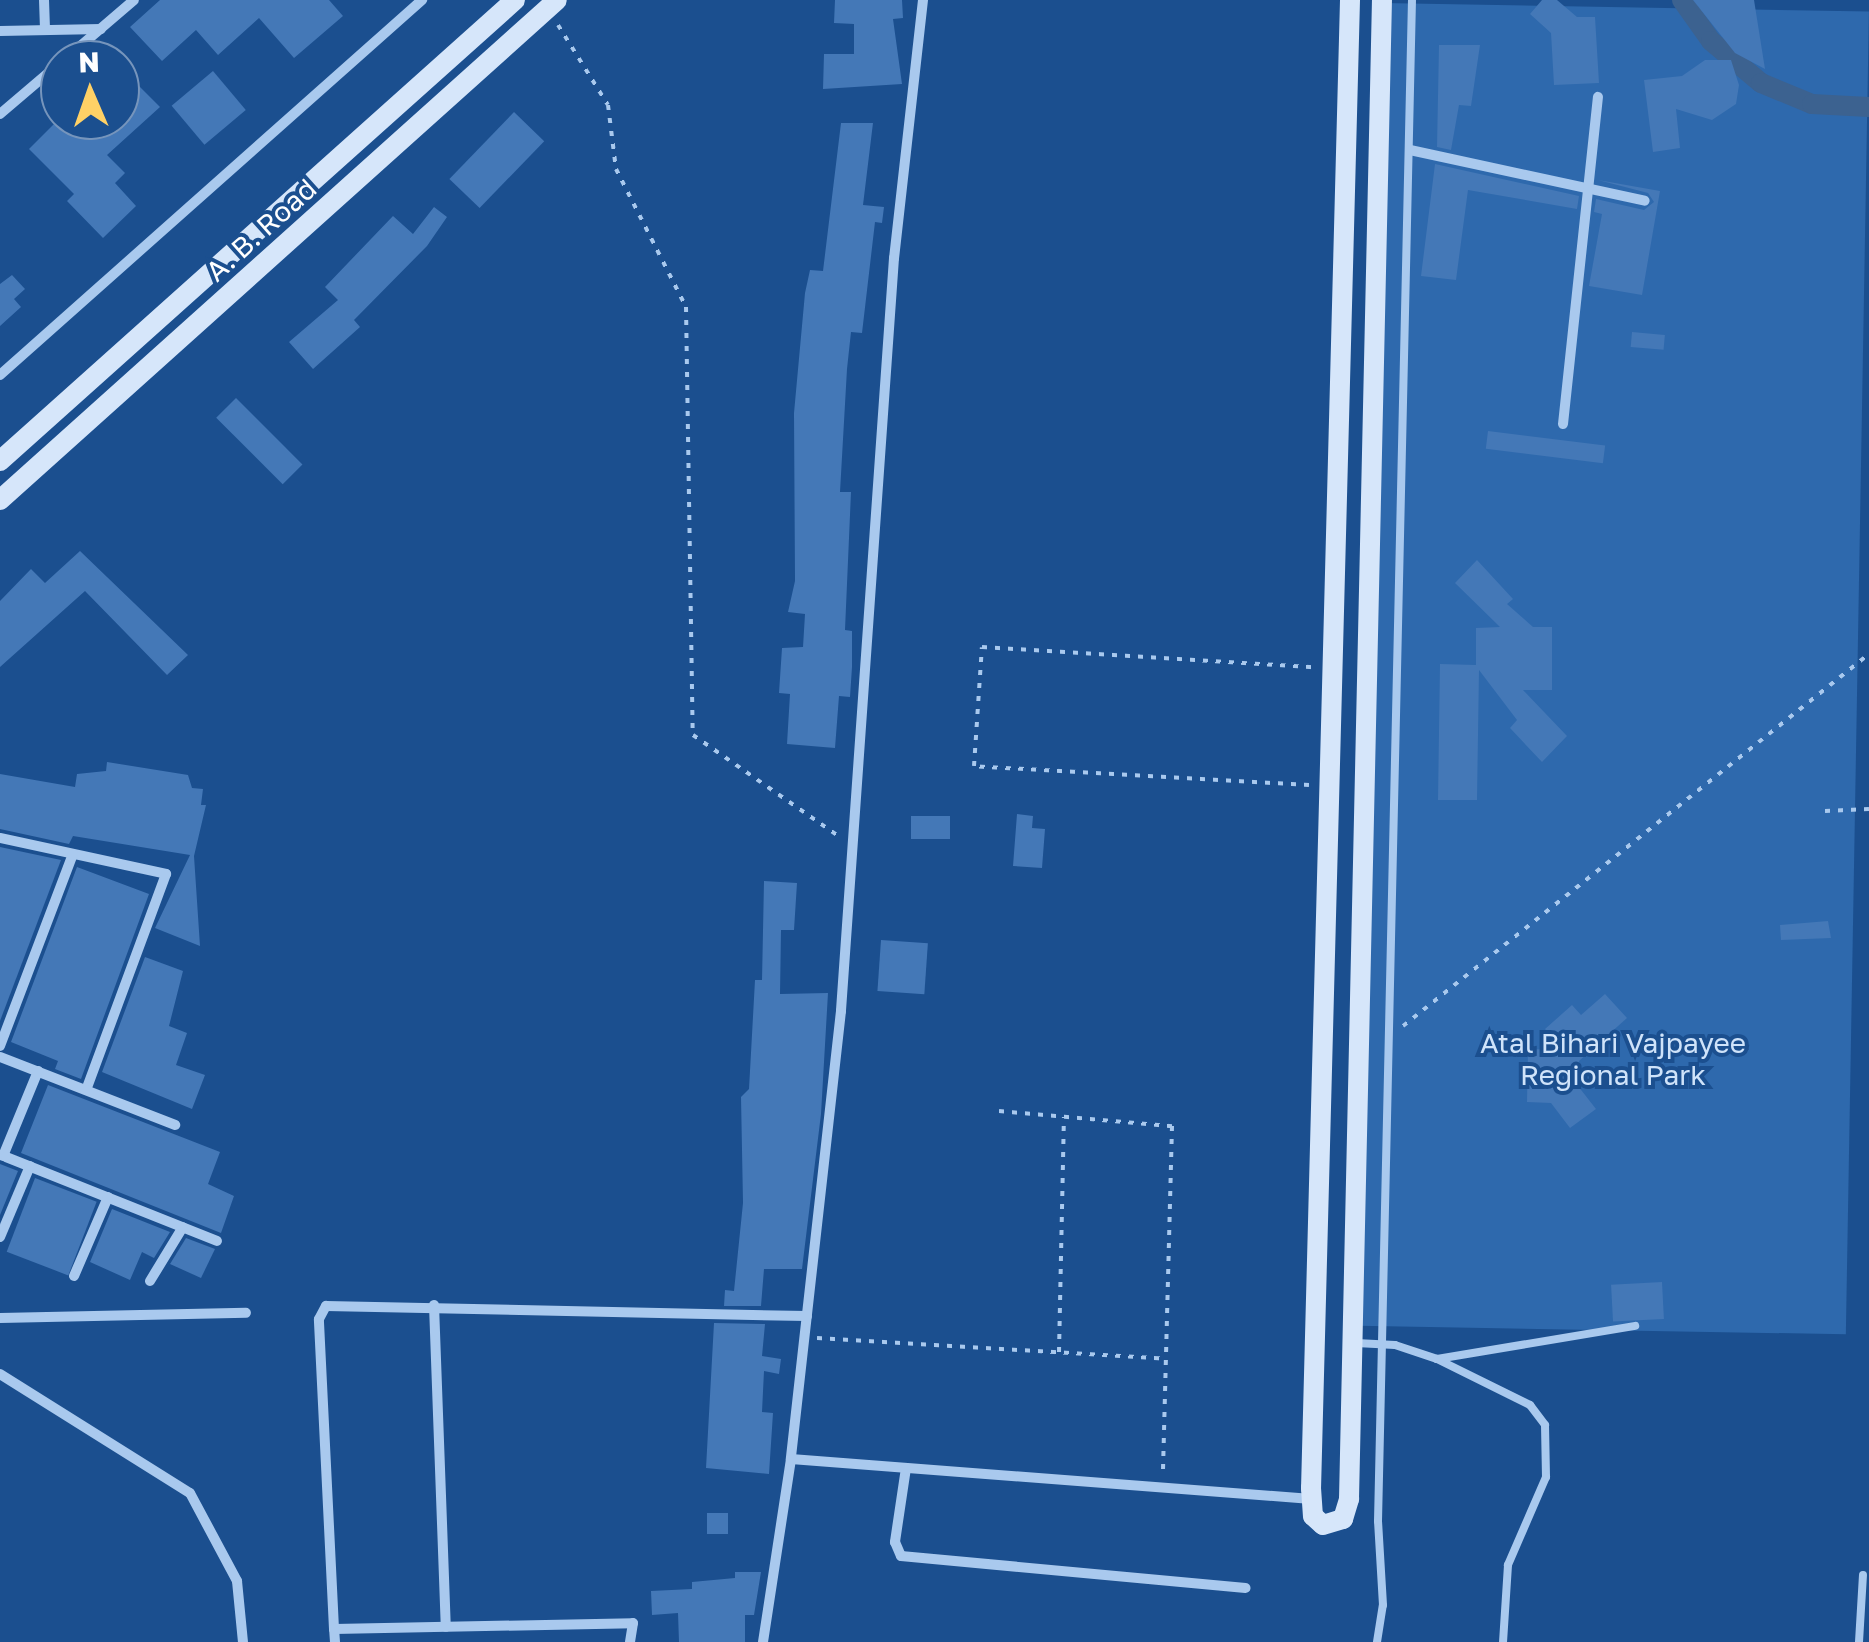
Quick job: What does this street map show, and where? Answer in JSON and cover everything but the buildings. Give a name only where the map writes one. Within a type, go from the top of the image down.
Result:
[{"type":"street","points":[[44,0],[44,29]]},
{"type":"street","points":[[88,40],[134,0]]},
{"type":"street","points":[[0,375],[422,0]]},
{"type":"street","name":"A. B. Road","points":[[0,461],[515,0]]},
{"type":"street","points":[[763,1642],[791,1460],[841,1011],[894,258],[924,0]]},
{"type":"street","points":[[1350,0],[1311,1500],[1313,1516],[1323,1525],[1344,1518],[1352,1342],[1382,0]]},
{"type":"street","name":"A. B. Road","points":[[0,500],[552,4]]},
{"type":"street","points":[[0,31],[101,29]]},
{"type":"street","points":[[0,114],[40,80]]},
{"type":"street","points":[[1563,424],[1598,97]]},
{"type":"street","points":[[1410,150],[1646,201]]},
{"type":"street","points":[[0,838],[166,874],[86,1090]]},
{"type":"street","points":[[0,1046],[73,854]]},
{"type":"street","points":[[0,1056],[174,1126]]},
{"type":"street","points":[[38,1071],[3,1156],[217,1241]]},
{"type":"street","points":[[0,1237],[30,1166]]},
{"type":"street","points":[[74,1276],[108,1197]]},
{"type":"street","points":[[150,1282],[183,1227]]},
{"type":"street","points":[[335,1642],[318,1320],[326,1306],[341,1302],[807,1316]]},
{"type":"street","points":[[434,1305],[446,1627]]},
{"type":"street","points":[[0,1318],[246,1313]]},
{"type":"street","points":[[0,1374],[190,1493],[238,1582],[243,1642]]},
{"type":"street","points":[[791,1460],[1311,1500]]},
{"type":"street","points":[[906,1468],[895,1542],[901,1556],[1246,1588]]},
{"type":"street","points":[[334,1629],[633,1623],[630,1642]]},
{"type":"lane","points":[[1377,1642],[1383,1605],[1382,1342],[1412,0]]},
{"type":"lane","points":[[1437,1359],[1635,1326]]},
{"type":"lane","points":[[1352,1342],[1382,1342],[1437,1359],[1530,1406],[1545,1425],[1546,1476],[1508,1564],[1503,1642]]},
{"type":"lane","points":[[1859,1642],[1863,1575]]},
{"type":"path","points":[[552,4],[608,105],[616,169],[686,307],[693,735],[851,846]]},
{"type":"path","points":[[1330,786],[974,766],[982,647],[1333,668]]},
{"type":"path","points":[[1388,1037],[1869,654]]},
{"type":"path","points":[[1825,810],[1869,809]]},
{"type":"path","points":[[999,1111],[1172,1126],[1162,1488]]},
{"type":"path","points":[[1059,1352],[1064,1117]]},
{"type":"path","points":[[805,1337],[1166,1359]]},
{"type":"green space","name":"Atal Bihari Vajpayee Regional Park","points":[[1382,3],[1869,11],[1846,1334],[1359,1326]]},
{"type":"waterway","points":[[1682,0],[1711,41],[1761,83],[1812,104],[1869,107]]}]
